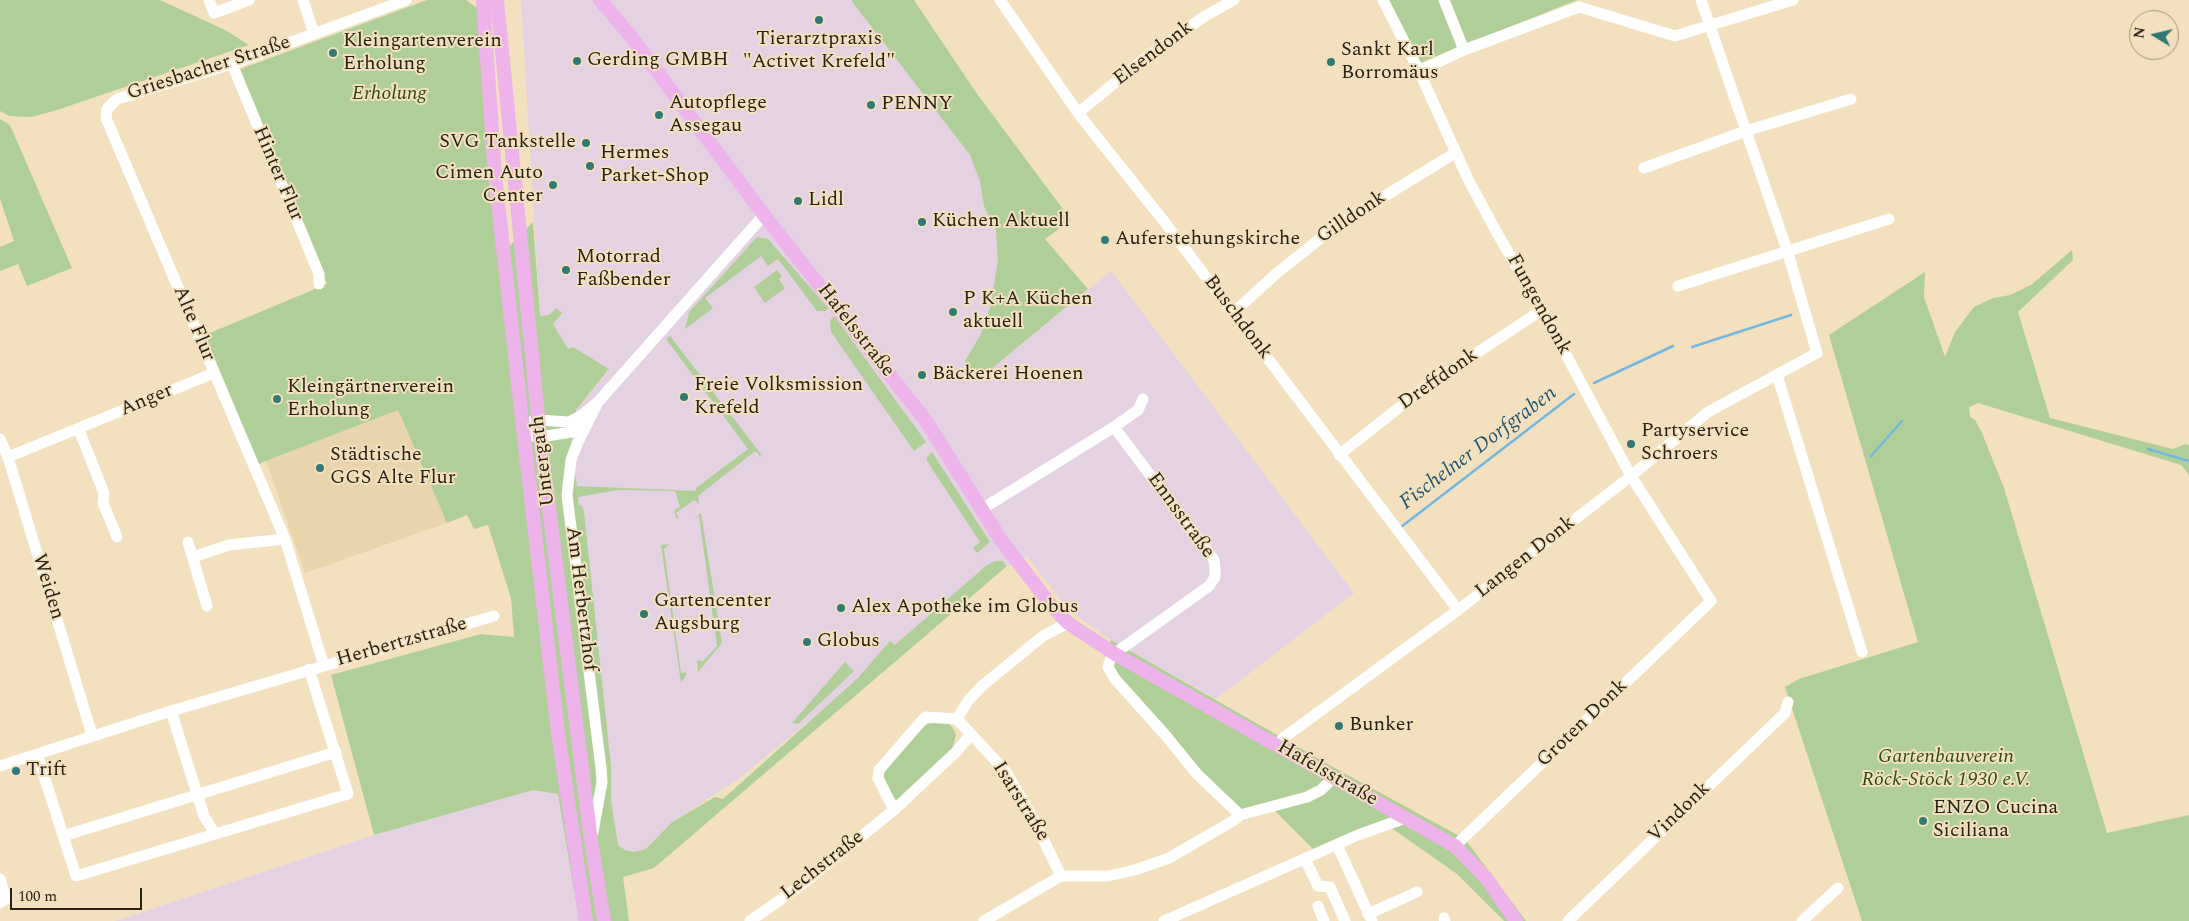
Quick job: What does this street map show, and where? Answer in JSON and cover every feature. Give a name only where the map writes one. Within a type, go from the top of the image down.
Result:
[{"type":"main road","name":"Untergath","points":[[483,0],[495,175],[523,428],[558,732],[586,921]]},
{"type":"main road","name":"Untergath","points":[[497,0],[540,438],[591,841],[604,921]]},
{"type":"main road","name":"Hafelsstraße","points":[[600,0],[629,34],[764,215],[926,421],[1001,540],[1050,604],[1068,623],[1115,654],[1455,846],[1488,879],[1516,921]]},
{"type":"street","points":[[209,0],[214,13],[249,0]]},
{"type":"street","name":"Griesbacher Straße","points":[[303,0],[314,34]]},
{"type":"street","name":"Griesbacher Straße","points":[[107,109],[117,99],[232,64],[406,0]]},
{"type":"street","name":"Buschdonk","points":[[1000,0],[1078,113],[1166,224],[1458,610]]},
{"type":"street","name":"Elsendonk","points":[[1078,113],[1140,62],[1205,16],[1234,0]]},
{"type":"street","name":"Fungendonk","points":[[1383,0],[1419,71],[1455,153],[1493,225],[1542,310],[1631,476],[1711,601]]},
{"type":"street","points":[[1444,0],[1464,50]]},
{"type":"street","name":"Langen Donk","points":[[1278,746],[1282,740],[1458,610],[1631,476],[1708,412],[1817,353],[1787,250],[1701,0]]},
{"type":"street","points":[[1419,71],[1464,50],[1579,7],[1676,36],[1794,0]]},
{"type":"street","name":"Hinter Flur","points":[[232,64],[319,274],[319,284]]},
{"type":"street","points":[[1644,168],[1746,131],[1851,99]]},
{"type":"street","name":"Alte Flur","points":[[107,109],[106,118],[285,539],[324,666]]},
{"type":"street","name":"Gilldonk","points":[[1233,313],[1277,273],[1336,226],[1455,153]]},
{"type":"street","name":"Am Herbertzhof","points":[[591,841],[602,782],[567,495],[571,460],[598,402],[764,215]]},
{"type":"street","points":[[1678,286],[1889,219]]},
{"type":"street","name":"Dreffdonk","points":[[1339,455],[1425,387],[1542,310]]},
{"type":"street","name":"Anger","points":[[3,448],[79,430],[214,373]]},
{"type":"street","points":[[1776,375],[1862,652]]},
{"type":"street","points":[[982,509],[1114,427],[1138,410],[1143,398]]},
{"type":"street","points":[[598,402],[586,419],[572,432],[540,438],[523,428],[532,421],[539,420],[569,422],[582,415],[598,402]]},
{"type":"street","name":"Ennsstraße","points":[[1114,427],[1214,560],[1215,569],[1215,577],[1209,586],[1115,654]]},
{"type":"street","points":[[79,430],[104,493],[103,503],[116,537]]},
{"type":"street","name":"Weiden","points":[[3,448],[92,736]]},
{"type":"street","points":[[193,557],[229,545],[285,539]]},
{"type":"street","points":[[188,542],[207,606]]},
{"type":"street","name":"Groten Donk","points":[[1455,846],[1711,601]]},
{"type":"street","name":"Herbertzstraße","points":[[0,766],[171,711],[494,616]]},
{"type":"street","points":[[958,719],[968,701],[982,686],[1043,636],[1068,623]]},
{"type":"street","points":[[1115,654],[1110,660],[1108,667],[1115,679],[1197,774],[1240,815]]},
{"type":"street","name":"Herbertzstraße","points":[[37,754],[76,876],[348,794],[310,669]]},
{"type":"street","name":"Vindonk","points":[[1568,921],[1785,713],[1788,702]]},
{"type":"street","points":[[171,711],[204,816],[215,834]]},
{"type":"street","points":[[894,810],[878,778],[879,770],[924,717],[958,719],[971,734]]},
{"type":"street","name":"Lechstraße","points":[[750,921],[800,886],[894,810],[957,751],[971,734]]},
{"type":"street","name":"Isarstraße","points":[[971,734],[1006,772],[1033,818],[1061,876]]},
{"type":"street","points":[[62,836],[336,752]]},
{"type":"street","points":[[984,921],[1061,876],[1108,876],[1170,858],[1240,815],[1307,797],[1321,790],[1334,777]]},
{"type":"street","points":[[1164,921],[1404,817]]},
{"type":"street","points":[[1337,845],[1370,918],[1417,892]]},
{"type":"street","points":[[1305,859],[1318,886],[1330,887],[1345,921]]},
{"type":"street","points":[[0,880],[6,899],[0,902]]},
{"type":"street","points":[[1802,921],[1838,888]]},
{"type":"street","points":[[1318,906],[1324,921]]},
{"type":"shaded area","points":[[521,0],[869,0],[981,151],[1011,259],[970,367],[978,379],[1111,271],[1354,593],[1216,699],[1111,640],[1070,611],[1027,557],[1007,566],[1000,563],[740,778],[672,822],[646,849],[634,852],[625,850],[618,845],[611,800],[611,766],[584,511],[579,506],[571,447],[576,410],[609,370],[568,350],[553,324],[556,308],[549,315],[540,316]]},
{"type":"shaded area","points":[[398,410],[447,523],[305,573],[266,461]]},
{"type":"shaded area","points":[[533,790],[559,794],[579,921],[115,921],[374,835]]},
{"type":"green space","points":[[0,0],[160,0],[225,30],[249,45],[54,111],[31,117],[9,116],[0,111]]},
{"type":"green space","name":"Erholung","points":[[427,0],[466,0],[477,8],[498,258],[533,222],[540,316],[549,315],[556,308],[562,313],[553,324],[568,349],[573,347],[609,369],[576,410],[571,447],[577,486],[696,491],[696,488],[748,449],[666,339],[670,336],[761,454],[760,457],[757,452],[754,452],[698,496],[699,504],[694,500],[676,513],[679,519],[676,518],[674,510],[680,507],[675,491],[618,490],[578,497],[579,506],[581,505],[584,511],[611,766],[611,800],[618,845],[625,850],[634,852],[646,849],[672,822],[715,797],[723,799],[858,678],[890,641],[895,645],[987,565],[995,561],[1002,561],[1007,566],[654,868],[623,877],[629,921],[579,921],[558,794],[533,790],[374,835],[331,675],[481,634],[514,637],[511,598],[488,525],[474,529],[467,515],[447,523],[398,410],[258,464],[205,335],[327,284],[238,70]]},
{"type":"green space","points":[[851,0],[914,0],[975,91],[1071,220],[1045,239],[1088,289],[979,379],[965,361],[980,336],[991,305],[998,259],[996,230],[984,206],[980,181],[970,155]]},
{"type":"green space","points":[[1388,0],[1577,0],[1417,64]]},
{"type":"green space","points":[[0,119],[10,125],[72,268],[27,286],[18,264],[0,271],[0,247],[14,241],[0,199]]},
{"type":"green space","points":[[757,237],[768,239],[828,308],[826,311],[817,311],[778,259],[768,266],[761,256],[705,298],[713,308],[685,329],[689,312]]},
{"type":"green space","name":"Gartenbauverein Röck-Stöck 1930 e.V.","points":[[2072,250],[2073,260],[2018,312],[2050,418],[2173,449],[2186,444],[2189,445],[2189,475],[2181,465],[1978,403],[1969,407],[1970,417],[1975,420],[1982,433],[2004,488],[2107,833],[2189,815],[2189,921],[1862,921],[1785,687],[1799,679],[1918,642],[1829,335],[1925,272],[1924,297],[1945,357],[1955,332],[1974,307],[1993,298],[2010,295],[2031,285]]},
{"type":"green space","points":[[777,270],[782,276],[779,279],[785,288],[765,303],[754,287]]},
{"type":"green space","points":[[835,317],[926,442],[914,451],[831,332],[830,321]]},
{"type":"green space","points":[[932,452],[990,542],[977,553],[973,548],[980,542],[927,461],[927,457]]},
{"type":"green space","points":[[701,513],[722,643],[698,672],[697,660],[703,661],[717,646],[699,516],[694,519]]},
{"type":"green space","points":[[669,544],[664,549],[681,673],[686,672],[681,683],[661,545]]},
{"type":"green space","points":[[1111,640],[1331,766],[1465,839],[1526,921],[1504,921],[1457,874],[1390,827],[1321,857],[1274,810],[1240,821],[1104,661]]},
{"type":"green space","points":[[845,662],[854,671],[798,724],[792,723]]},
{"type":"green space","points":[[948,723],[953,728],[956,735],[952,750],[897,800],[892,798],[882,775],[918,730],[928,724]]},
{"type":"waterway","name":"Fischelner Dorfgraben","points":[[1692,347],[1791,315]]},
{"type":"waterway","name":"Fischelner Dorfgraben","points":[[1594,383],[1673,346]]},
{"type":"waterway","name":"Fischelner Dorfgraben","points":[[1401,527],[1574,394]]},
{"type":"waterway","name":"Fischelner Dorfgraben","points":[[1871,456],[1902,421]]},
{"type":"waterway","name":"Fischelner Dorfgraben","points":[[2148,449],[2189,461]]},
{"type":"place","name":"Tierarztpraxis \"Activet Krefeld\"","points":[[819,20]]},
{"type":"place","name":"Kleingartenverein Erholung","points":[[333,53]]},
{"type":"place","name":"Gerding GMBH","points":[[577,61]]},
{"type":"place","name":"Sankt Karl Borromäus","points":[[1331,62]]},
{"type":"place","name":"PENNY","points":[[871,105]]},
{"type":"place","name":"Autopflege Assegau","points":[[659,115]]},
{"type":"place","name":"SVG Tankstelle","points":[[586,143]]},
{"type":"place","name":"Hermes Parket-Shop","points":[[590,166]]},
{"type":"place","name":"Cimen Auto Center","points":[[553,185]]},
{"type":"place","name":"Lidl","points":[[798,201]]},
{"type":"place","name":"Küchen Aktuell","points":[[922,222]]},
{"type":"place","name":"Auferstehungskirche","points":[[1105,240]]},
{"type":"place","name":"Motorrad Faßbender","points":[[566,270]]},
{"type":"place","name":"P K+A Küchen aktuell","points":[[953,312]]},
{"type":"place","name":"Bäckerei Hoenen","points":[[922,375]]},
{"type":"place","name":"Freie Volksmission Krefeld","points":[[684,397]]},
{"type":"place","name":"Kleingärtnerverein Erholung","points":[[277,399]]},
{"type":"place","name":"Partyservice Schroers","points":[[1631,444]]},
{"type":"place","name":"Städtische GGS Alte Flur","points":[[320,468]]},
{"type":"place","name":"Alex Apotheke im Globus","points":[[841,608]]},
{"type":"place","name":"Gartencenter Augsburg","points":[[644,614]]},
{"type":"place","name":"Globus","points":[[807,642]]},
{"type":"place","name":"Bunker","points":[[1339,726]]},
{"type":"place","name":"Trift","points":[[16,771]]},
{"type":"place","name":"ENZO Cucina Siciliana","points":[[1923,821]]}]
